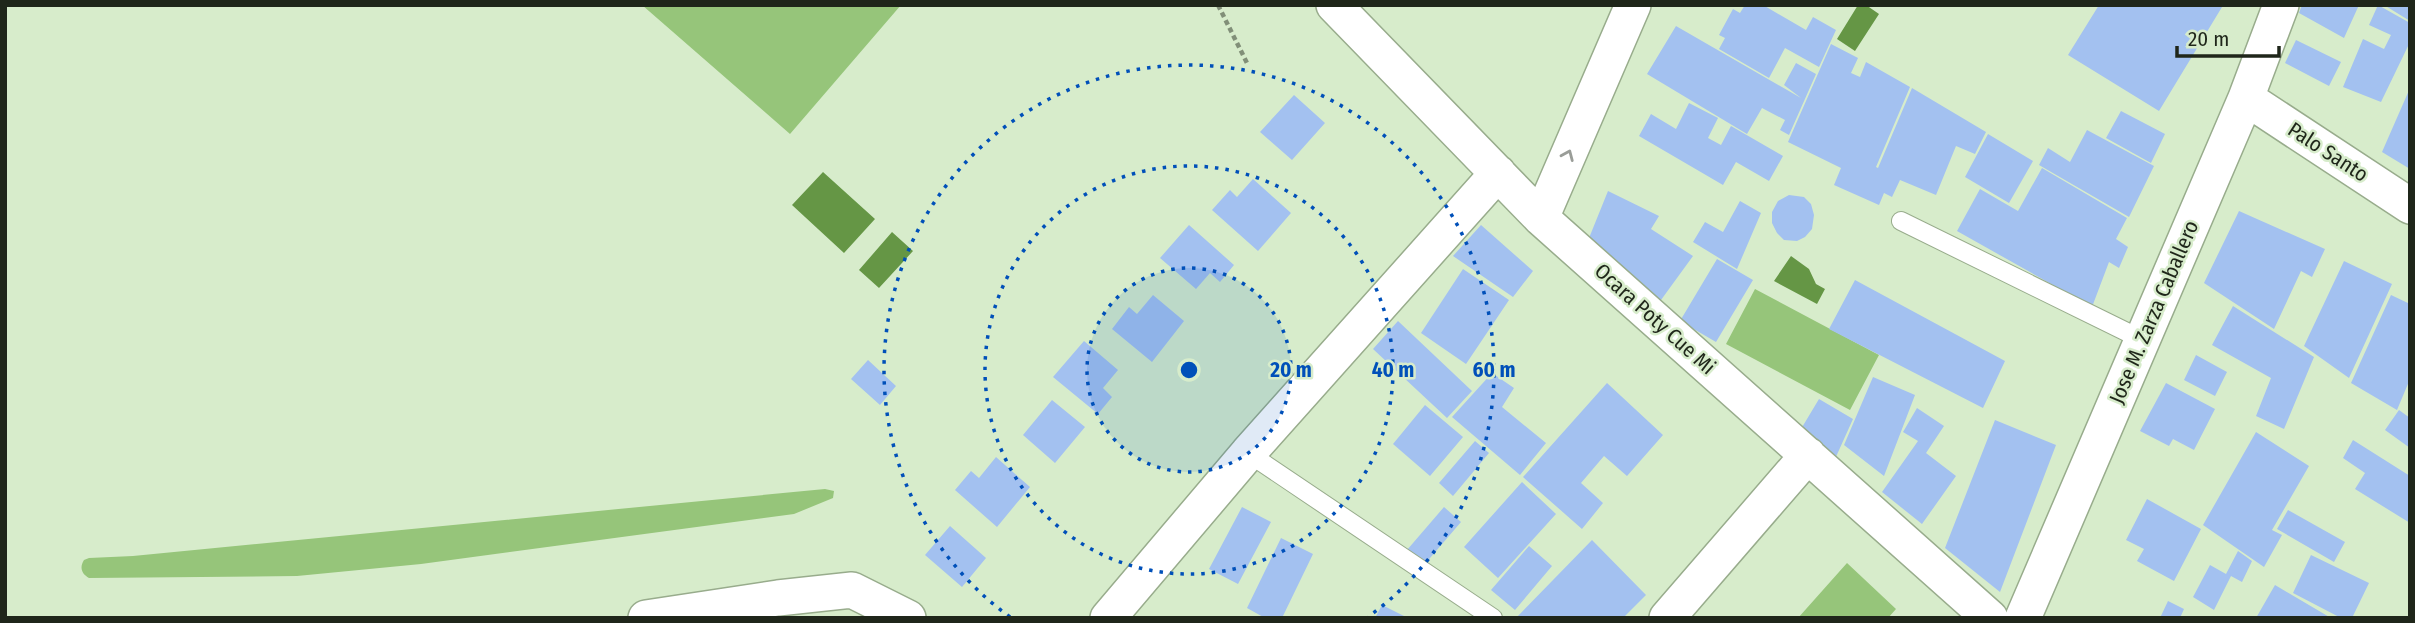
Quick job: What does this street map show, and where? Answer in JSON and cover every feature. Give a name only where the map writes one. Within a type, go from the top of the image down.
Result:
[{"type":"street","name":"Ocara Poty Cue Mi","points":[[1334,5],[1541,218],[1990,618]]},
{"type":"street","points":[[1541,218],[1633,5]]},
{"type":"street","name":"Jose M. Zarza Caballero","points":[[2023,618],[2246,98],[2281,5]]},
{"type":"street","name":"Palo Santo","points":[[2246,98],[2410,206]]},
{"type":"street","points":[[1108,618],[1248,453],[1498,173]]},
{"type":"street","points":[[1667,618],[1808,455]]},
{"type":"street","points":[[646,618],[852,590],[908,618]]},
{"type":"lane","points":[[1901,221],[2143,340]]},
{"type":"lane","points":[[1248,453],[1493,618]]},
{"type":"path","points":[[1218,5],[1248,65]]},
{"type":"shaded area","points":[[642,5],[901,5],[790,134]]},
{"type":"shaded area","points":[[1858,5],[1866,5],[1879,14],[1855,51],[1837,39]]},
{"type":"shaded area","points":[[823,172],[875,219],[844,253],[792,205]]},
{"type":"shaded area","points":[[892,232],[913,251],[879,288],[859,270]]},
{"type":"shaded area","points":[[1791,256],[1809,269],[1816,284],[1825,289],[1817,304],[1774,281]]},
{"type":"shaded area","points":[[1755,289],[1879,355],[1850,410],[1726,344]]},
{"type":"shaded area","points":[[825,489],[834,491],[833,498],[794,514],[421,564],[297,576],[89,578],[82,568],[84,560],[89,558],[133,556]]},
{"type":"shaded area","points":[[1847,563],[1896,609],[1888,618],[1798,618]]},
{"type":"building","points":[[1745,5],[1763,5],[1806,30],[1813,17],[1836,30],[1819,67],[1785,48],[1769,78],[1719,49],[1725,38],[1719,35],[1733,9],[1740,13]]},
{"type":"building","points":[[2099,5],[2222,7],[2159,111],[2068,55]]},
{"type":"building","points":[[2302,5],[2359,5],[2344,38],[2299,13]]},
{"type":"building","points":[[2378,5],[2410,23],[2410,42],[2381,102],[2343,87],[2363,39],[2384,49],[2391,35],[2369,25]]},
{"type":"building","points":[[2384,5],[2410,5],[2410,21]]},
{"type":"building","points":[[1676,26],[1801,98],[1784,85],[1796,63],[1816,74],[1789,135],[1780,130],[1785,120],[1762,108],[1747,134],[1647,74]]},
{"type":"building","points":[[2296,40],[2341,62],[2329,86],[2285,63]]},
{"type":"building","points":[[1831,44],[1858,58],[1851,73],[1860,77],[1866,62],[1910,87],[1876,167],[1878,168],[1912,88],[1986,132],[1975,154],[1956,146],[1936,195],[1900,180],[1892,197],[1884,193],[1879,205],[1834,185],[1841,168],[1788,142]]},
{"type":"building","points":[[2410,88],[2410,169],[2382,152]]},
{"type":"building","points":[[1294,95],[1325,123],[1292,160],[1260,132]]},
{"type":"building","points":[[1689,103],[1718,118],[1708,138],[1721,145],[1731,126],[1783,156],[1769,181],[1736,162],[1723,185],[1639,136],[1651,114],[1676,129]]},
{"type":"building","points":[[2121,111],[2165,134],[2151,163],[2106,138]]},
{"type":"building","points":[[2087,130],[2154,166],[2129,217],[2039,165],[2048,148],[2070,162]]},
{"type":"building","points":[[1988,134],[2033,161],[2009,203],[1965,177]]},
{"type":"building","points":[[2042,168],[2127,218],[2116,239],[2128,247],[2119,268],[2109,262],[2092,307],[1957,231],[1980,189],[2018,211]]},
{"type":"building","points":[[1253,179],[1291,213],[1258,251],[1212,210],[1230,190],[1237,197]]},
{"type":"building","points":[[1608,191],[1659,216],[1651,229],[1693,256],[1661,300],[1587,243]]},
{"type":"building","points":[[1789,195],[1804,197],[1811,204],[1814,215],[1812,229],[1797,241],[1784,240],[1772,223],[1772,212],[1778,201]]},
{"type":"building","points":[[1740,201],[1761,213],[1737,269],[1693,242],[1705,222],[1723,232]]},
{"type":"building","points":[[2239,211],[2325,249],[2312,277],[2301,271],[2274,329],[2204,283]]},
{"type":"building","points":[[1189,225],[1234,265],[1220,282],[1210,273],[1196,289],[1160,258]]},
{"type":"building","points":[[1481,225],[1533,271],[1513,297],[1453,256]]},
{"type":"building","points":[[1717,259],[1753,280],[1716,342],[1680,321]]},
{"type":"building","points":[[2344,261],[2392,284],[2349,378],[2304,346]]},
{"type":"building","points":[[1463,269],[1509,300],[1466,364],[1421,333]]},
{"type":"building","points":[[1855,280],[2005,361],[1983,408],[1829,329]]},
{"type":"building","points":[[1153,295],[1184,321],[1152,362],[1112,329],[1129,307],[1137,314]]},
{"type":"building","points":[[2391,295],[2410,304],[2410,379],[2397,410],[2351,383]]},
{"type":"building","points":[[2233,306],[2314,357],[2284,429],[2256,416],[2271,378],[2212,345]]},
{"type":"building","points":[[1398,321],[1472,391],[1447,418],[1373,349]]},
{"type":"building","points":[[1084,341],[1118,370],[1103,388],[1112,397],[1098,414],[1053,377]]},
{"type":"building","points":[[2196,355],[2227,372],[2215,396],[2184,380]]},
{"type":"building","points":[[868,360],[896,386],[880,405],[851,379]]},
{"type":"building","points":[[1492,373],[1514,388],[1502,407],[1546,443],[1520,475],[1452,417]]},
{"type":"building","points":[[1873,377],[1915,395],[1884,476],[1844,445]]},
{"type":"building","points":[[1607,383],[1663,435],[1627,476],[1604,456],[1581,483],[1603,503],[1582,529],[1523,477]]},
{"type":"building","points":[[2166,383],[2215,409],[2194,450],[2173,439],[2169,446],[2140,431]]},
{"type":"building","points":[[1819,399],[1853,419],[1835,459],[1801,429]]},
{"type":"building","points":[[1052,400],[1085,427],[1055,463],[1023,435]]},
{"type":"building","points":[[1425,405],[1463,437],[1430,476],[1393,444]]},
{"type":"building","points":[[1917,408],[1944,426],[1926,453],[1956,476],[1922,524],[1882,492],[1918,441],[1903,432]]},
{"type":"building","points":[[2399,410],[2410,418],[2410,448],[2385,430]]},
{"type":"building","points":[[1995,420],[2056,445],[2000,592],[1945,548]]},
{"type":"building","points":[[2256,432],[2309,466],[2272,530],[2282,535],[2264,567],[2203,525]]},
{"type":"building","points":[[2353,440],[2410,476],[2410,523],[2355,489],[2365,473],[2343,458]]},
{"type":"building","points":[[1475,441],[1489,453],[1453,496],[1439,483]]},
{"type":"building","points":[[996,457],[1030,487],[997,527],[955,490],[971,471],[979,478]]},
{"type":"building","points":[[1522,482],[1556,514],[1498,578],[1464,547]]},
{"type":"building","points":[[2147,499],[2201,529],[2174,581],[2137,561],[2144,549],[2126,540]]},
{"type":"building","points":[[1242,507],[1271,522],[1238,584],[1209,569]]},
{"type":"building","points":[[1444,507],[1461,522],[1424,565],[1407,550]]},
{"type":"building","points":[[2288,510],[2345,542],[2334,562],[2277,529]]},
{"type":"building","points":[[950,526],[986,558],[962,587],[925,555]]},
{"type":"building","points":[[1281,538],[1313,554],[1282,618],[1265,618],[1247,608]]},
{"type":"building","points":[[1592,540],[1646,595],[1623,618],[1516,618]]},
{"type":"building","points":[[1529,546],[1552,566],[1515,610],[1491,590]]},
{"type":"building","points":[[2238,551],[2252,561],[2242,582],[2231,576],[2214,610],[2193,597],[2210,565],[2226,574]]},
{"type":"building","points":[[2311,555],[2369,583],[2352,618],[2341,618],[2293,593]]},
{"type":"building","points":[[2275,585],[2331,618],[2256,618]]},
{"type":"building","points":[[2168,601],[2184,609],[2180,618],[2160,618]]},
{"type":"building","points":[[1382,605],[1408,618],[1375,618]]}]
